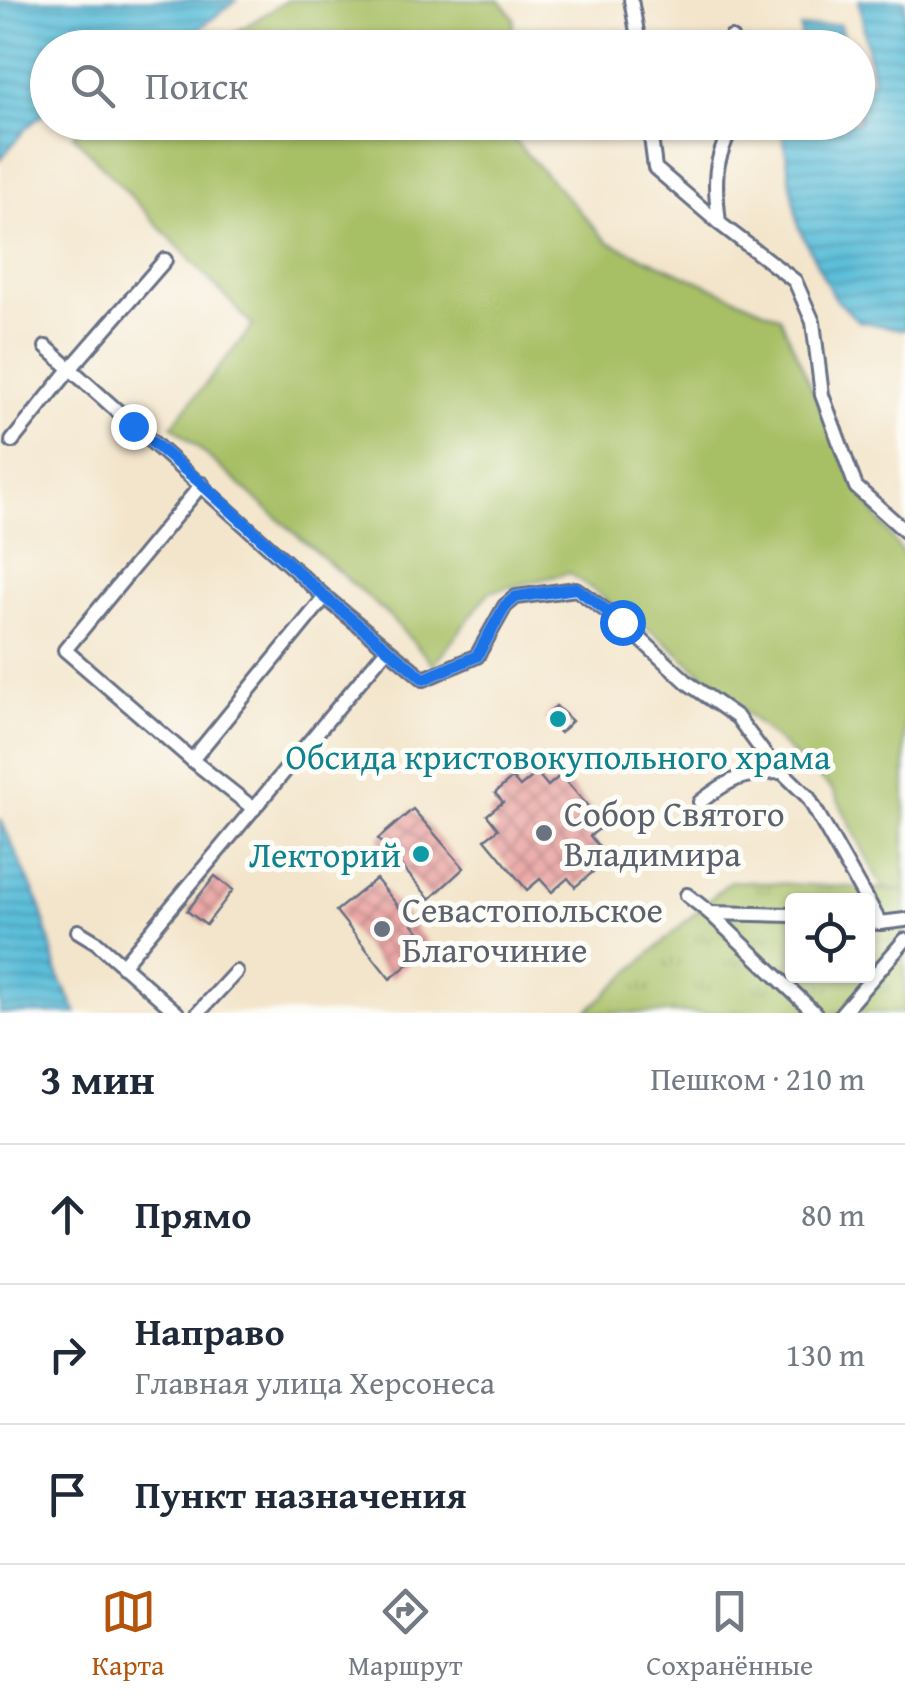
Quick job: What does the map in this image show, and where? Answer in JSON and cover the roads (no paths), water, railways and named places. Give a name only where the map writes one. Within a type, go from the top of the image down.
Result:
[{"type":"lane","points":[[631,0],[637,30]]},
{"type":"lane","points":[[652,140],[655,168],[796,281],[813,322],[822,395],[856,486],[905,531]]},
{"type":"lane","points":[[719,223],[714,179],[726,140]]},
{"type":"lane","points":[[12,441],[165,260]]},
{"type":"lane","points":[[46,346],[325,597],[424,679],[477,656],[505,606],[516,597],[576,588],[622,622],[688,683],[737,717],[766,756],[808,797],[862,893]]},
{"type":"lane","points":[[202,484],[65,650],[254,809]]},
{"type":"lane","points":[[192,760],[325,597]]},
{"type":"lane","points":[[122,966],[386,650]]},
{"type":"lane","points":[[700,802],[726,782],[756,773],[782,772]]},
{"type":"lane","points":[[687,896],[816,1013]]},
{"type":"lane","points":[[710,913],[785,915]]},
{"type":"lane","points":[[875,922],[905,920]]},
{"type":"lane","points":[[78,932],[96,942],[176,1013]]},
{"type":"lane","points":[[842,1013],[905,940]]},
{"type":"lane","points":[[198,1013],[236,972]]},
{"type":"water","points":[[0,0],[237,0],[197,30],[30,30],[30,125],[0,160]]},
{"type":"water","points":[[859,0],[905,0],[905,330],[858,321],[833,296],[798,226],[784,140],[875,140],[875,30],[864,30]]},
{"type":"water","points":[[840,24],[841,30],[800,30]]},
{"type":"water","points":[[0,818],[41,908],[58,975],[77,1013],[0,1013]]},
{"type":"place","name":"Обсида кристовокупольного храма","points":[[558,719]]},
{"type":"place","name":"Собор Святого Владимира","points":[[544,833]]},
{"type":"place","name":"Лекторий","points":[[421,854]]},
{"type":"place","name":"Севастопольское Благочиние","points":[[382,929]]}]
